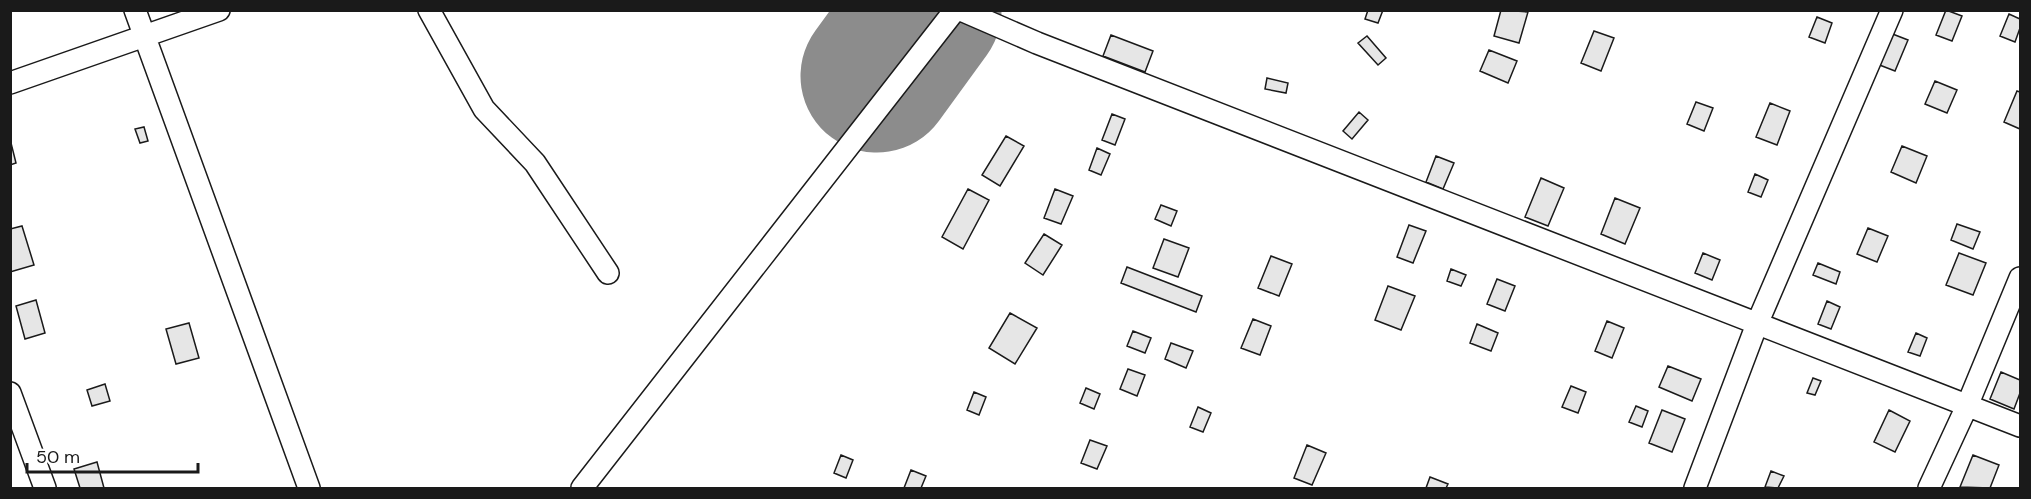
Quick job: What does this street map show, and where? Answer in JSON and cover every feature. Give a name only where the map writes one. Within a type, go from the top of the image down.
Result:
[{"type":"street","points":[[135,10],[309,489]]},
{"type":"street","points":[[10,83],[219,10]]},
{"type":"street","points":[[429,10],[484,109],[534,163],[608,273]]},
{"type":"street","points":[[582,489],[955,10]]},
{"type":"street","points":[[961,10],[1037,43],[2020,426]]},
{"type":"street","points":[[1695,489],[1757,324],[1892,10]]},
{"type":"street","points":[[1929,489],[1967,406],[2020,278]]},
{"type":"street","points":[[10,393],[45,489]]},
{"type":"building","points":[[1368,10],[1383,10],[1378,23],[1365,19]]},
{"type":"building","points":[[1501,10],[1528,12],[1519,43],[1494,36]]},
{"type":"building","points":[[1946,10],[1962,16],[1952,41],[1936,35]]},
{"type":"building","points":[[2009,14],[2020,19],[2020,28],[2015,42],[2000,36]]},
{"type":"building","points":[[1817,17],[1832,23],[1825,43],[1809,37]]},
{"type":"building","points":[[1594,31],[1614,38],[1601,71],[1581,63]]},
{"type":"building","points":[[1890,33],[1908,40],[1895,71],[1877,64]]},
{"type":"building","points":[[1111,35],[1153,51],[1145,72],[1103,56]]},
{"type":"building","points":[[1367,36],[1386,58],[1378,65],[1358,43]]},
{"type":"building","points":[[1489,50],[1517,61],[1508,83],[1480,71]]},
{"type":"building","points":[[1267,78],[1288,83],[1286,93],[1265,89]]},
{"type":"building","points":[[1935,81],[1957,90],[1947,113],[1925,104]]},
{"type":"building","points":[[2017,91],[2020,92],[2020,129],[2004,122]]},
{"type":"building","points":[[1696,102],[1713,108],[1704,131],[1687,124]]},
{"type":"building","points":[[1770,103],[1790,111],[1777,145],[1756,137]]},
{"type":"building","points":[[1359,112],[1368,120],[1352,139],[1343,131]]},
{"type":"building","points":[[1112,114],[1125,119],[1115,145],[1102,140]]},
{"type":"building","points":[[144,127],[148,141],[140,143],[135,129]]},
{"type":"building","points":[[1006,136],[1024,146],[1000,186],[982,175]]},
{"type":"building","points":[[10,143],[16,163],[10,165]]},
{"type":"building","points":[[1902,146],[1927,156],[1916,183],[1891,172]]},
{"type":"building","points":[[1097,148],[1110,154],[1101,175],[1089,170]]},
{"type":"building","points":[[1436,156],[1454,163],[1443,189],[1426,182]]},
{"type":"building","points":[[1755,174],[1768,180],[1761,197],[1748,192]]},
{"type":"building","points":[[1541,178],[1564,188],[1548,226],[1525,217]]},
{"type":"building","points":[[968,189],[989,200],[963,249],[942,237]]},
{"type":"building","points":[[1055,189],[1073,196],[1061,224],[1044,218]]},
{"type":"building","points":[[1615,198],[1640,208],[1625,244],[1601,234]]},
{"type":"building","points":[[1161,205],[1177,211],[1171,226],[1155,219]]},
{"type":"building","points":[[1957,224],[1980,232],[1973,249],[1951,240]]},
{"type":"building","points":[[1409,225],[1426,231],[1413,263],[1397,257]]},
{"type":"building","points":[[22,226],[34,265],[10,272],[10,229]]},
{"type":"building","points":[[1868,228],[1888,236],[1877,262],[1857,254]]},
{"type":"building","points":[[1044,234],[1062,245],[1043,275],[1025,263]]},
{"type":"building","points":[[1164,239],[1189,248],[1178,277],[1153,268]]},
{"type":"building","points":[[1703,253],[1720,260],[1712,280],[1695,273]]},
{"type":"building","points":[[1959,253],[1986,263],[1973,295],[1946,285]]},
{"type":"building","points":[[1271,256],[1292,264],[1279,296],[1258,288]]},
{"type":"building","points":[[1818,263],[1840,272],[1836,284],[1813,275]]},
{"type":"building","points":[[1127,267],[1202,296],[1196,312],[1121,283]]},
{"type":"building","points":[[1451,269],[1466,275],[1461,286],[1447,281]]},
{"type":"building","points":[[1497,279],[1515,286],[1505,311],[1487,304]]},
{"type":"building","points":[[1388,286],[1415,296],[1401,330],[1375,320]]},
{"type":"building","points":[[36,300],[45,333],[25,339],[16,306]]},
{"type":"building","points":[[1827,301],[1840,307],[1831,329],[1818,324]]},
{"type":"building","points":[[1010,313],[1037,328],[1015,364],[989,348]]},
{"type":"building","points":[[1253,319],[1271,326],[1260,355],[1241,348]]},
{"type":"building","points":[[1607,321],[1624,328],[1612,358],[1595,351]]},
{"type":"building","points":[[189,323],[199,358],[176,364],[166,329]]},
{"type":"building","points":[[1477,324],[1498,333],[1491,351],[1470,343]]},
{"type":"building","points":[[1133,331],[1151,338],[1145,353],[1127,346]]},
{"type":"building","points":[[1916,333],[1927,338],[1920,356],[1908,352]]},
{"type":"building","points":[[1171,343],[1193,351],[1186,368],[1165,359]]},
{"type":"building","points":[[1668,366],[1701,379],[1692,401],[1659,387]]},
{"type":"building","points":[[1128,369],[1145,375],[1137,396],[1120,389]]},
{"type":"building","points":[[2001,372],[2020,380],[2020,393],[2014,409],[1990,399]]},
{"type":"building","points":[[1813,378],[1821,381],[1815,395],[1807,393]]},
{"type":"building","points":[[105,384],[110,401],[92,406],[87,390]]},
{"type":"building","points":[[1571,386],[1586,392],[1578,413],[1562,407]]},
{"type":"building","points":[[1086,388],[1100,394],[1094,409],[1080,403]]},
{"type":"building","points":[[974,392],[986,397],[979,415],[967,410]]},
{"type":"building","points":[[1636,406],[1648,411],[1642,427],[1629,422]]},
{"type":"building","points":[[1198,407],[1211,413],[1203,432],[1190,427]]},
{"type":"building","points":[[1662,410],[1685,419],[1672,452],[1649,443]]},
{"type":"building","points":[[1889,410],[1910,421],[1895,452],[1874,442]]},
{"type":"building","points":[[1090,440],[1107,446],[1097,469],[1081,463]]},
{"type":"building","points":[[1307,445],[1326,453],[1312,485],[1294,478]]},
{"type":"building","points":[[841,455],[853,460],[846,478],[834,473]]},
{"type":"building","points":[[1973,455],[1999,465],[1990,488],[1960,487]]},
{"type":"building","points":[[97,462],[104,488],[80,488],[74,469]]},
{"type":"building","points":[[911,470],[926,476],[921,488],[904,488]]},
{"type":"building","points":[[1771,471],[1784,476],[1778,488],[1765,487]]},
{"type":"building","points":[[1430,477],[1448,484],[1446,488],[1426,488]]},
{"type":"runway","points":[[877,76],[925,10]]}]
